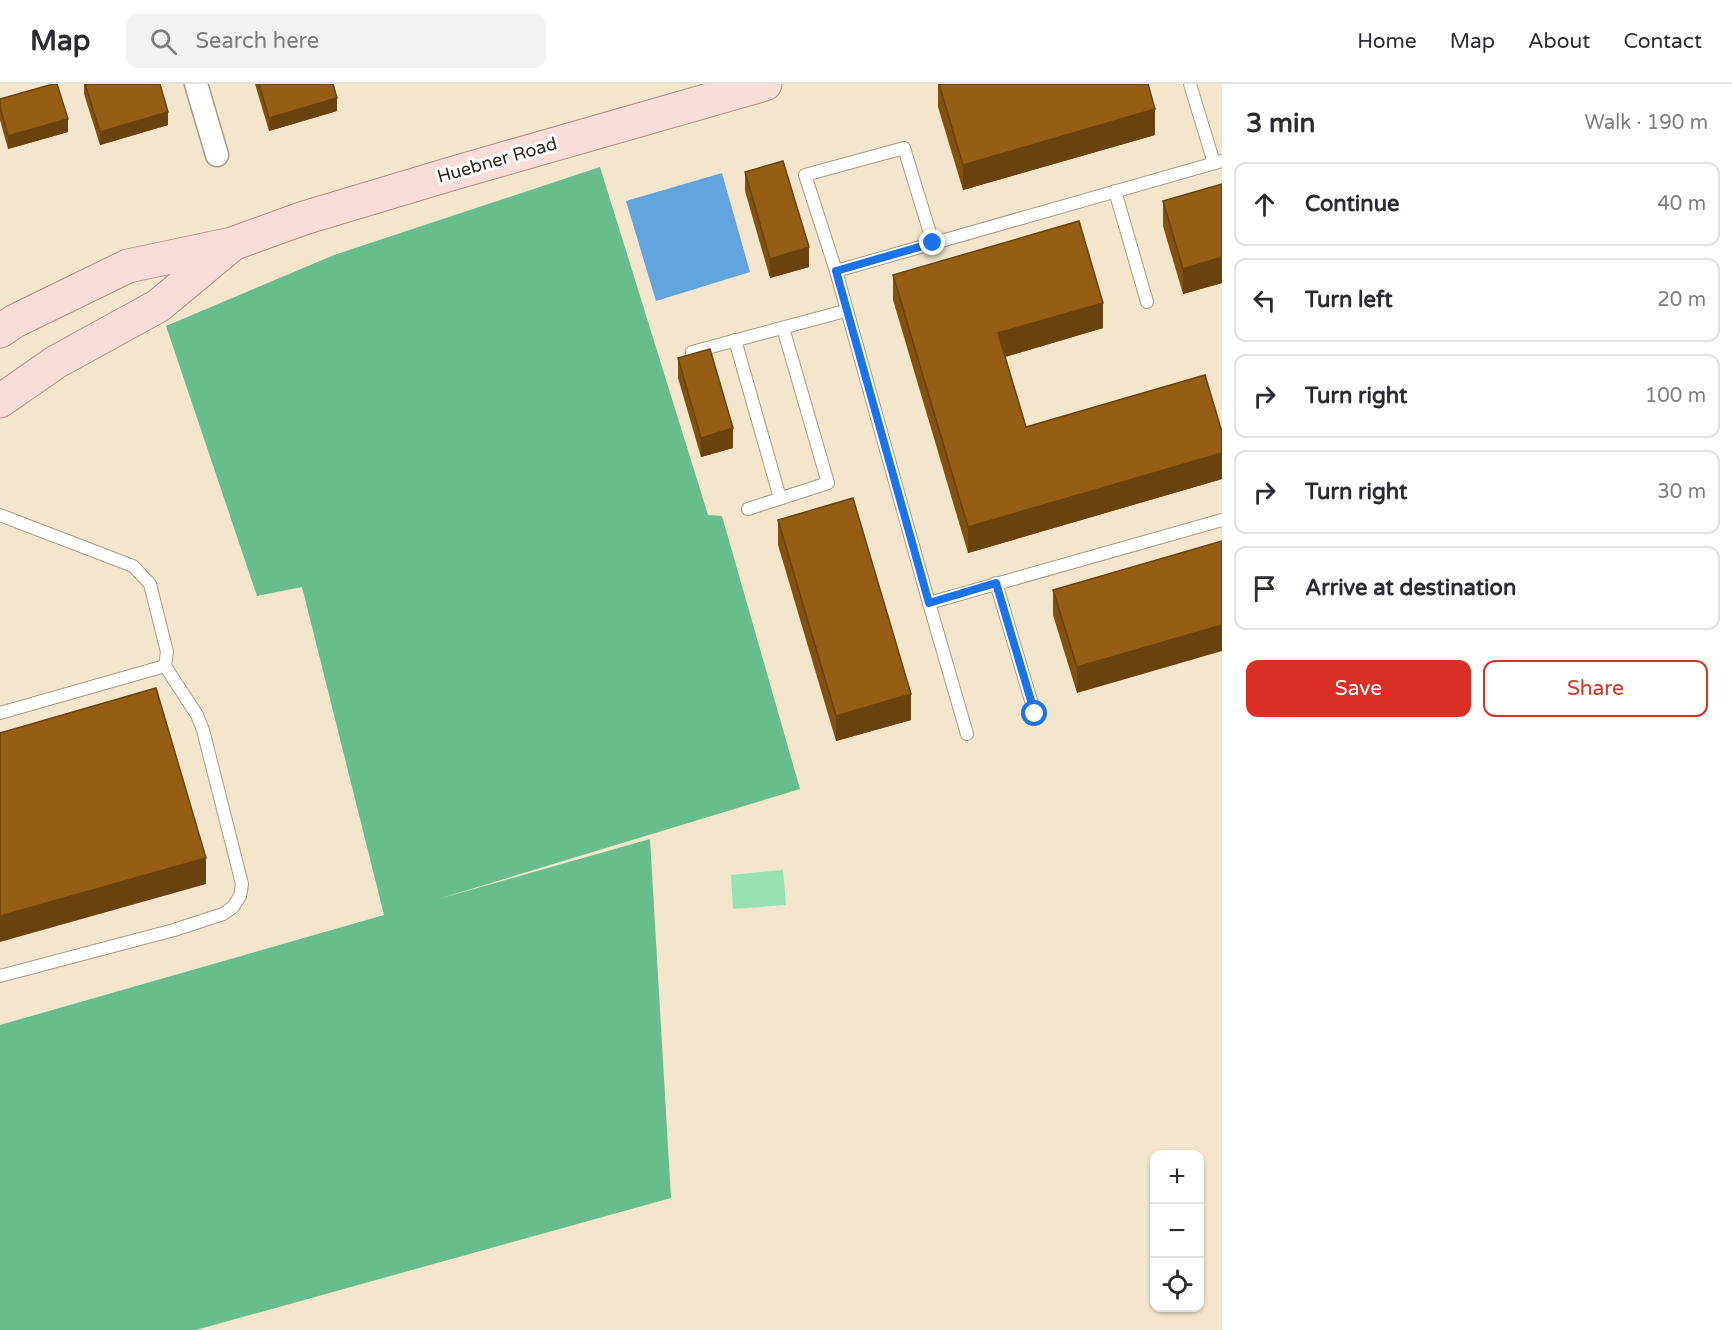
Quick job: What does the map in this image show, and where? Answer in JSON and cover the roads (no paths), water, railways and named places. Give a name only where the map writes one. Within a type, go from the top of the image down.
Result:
[{"type":"main road","name":"Huebner Road","points":[[0,331],[15,321],[128,266],[232,244],[304,218],[422,182],[765,84]]},
{"type":"main road","name":"Huebner Road","points":[[0,401],[56,362],[158,306],[232,244]]},
{"type":"street","points":[[196,84],[217,155]]},
{"type":"lane","points":[[836,271],[1218,162],[1190,84]]},
{"type":"lane","points":[[933,243],[904,148],[805,175],[836,271],[845,311],[967,734]]},
{"type":"lane","points":[[1115,191],[1147,302]]},
{"type":"lane","points":[[692,352],[845,311]]},
{"type":"lane","points":[[748,509],[828,483],[783,328]]},
{"type":"lane","points":[[735,340],[780,498]]},
{"type":"lane","points":[[0,515],[134,566],[150,584],[167,652],[165,666],[198,715],[242,884],[240,896],[233,907],[224,914],[174,930],[0,976]]},
{"type":"lane","points":[[929,603],[1222,520]]},
{"type":"lane","points":[[996,583],[1035,714]]},
{"type":"lane","points":[[0,713],[165,666]]},
{"type":"water","points":[[722,173],[750,272],[656,301],[626,201]]}]
